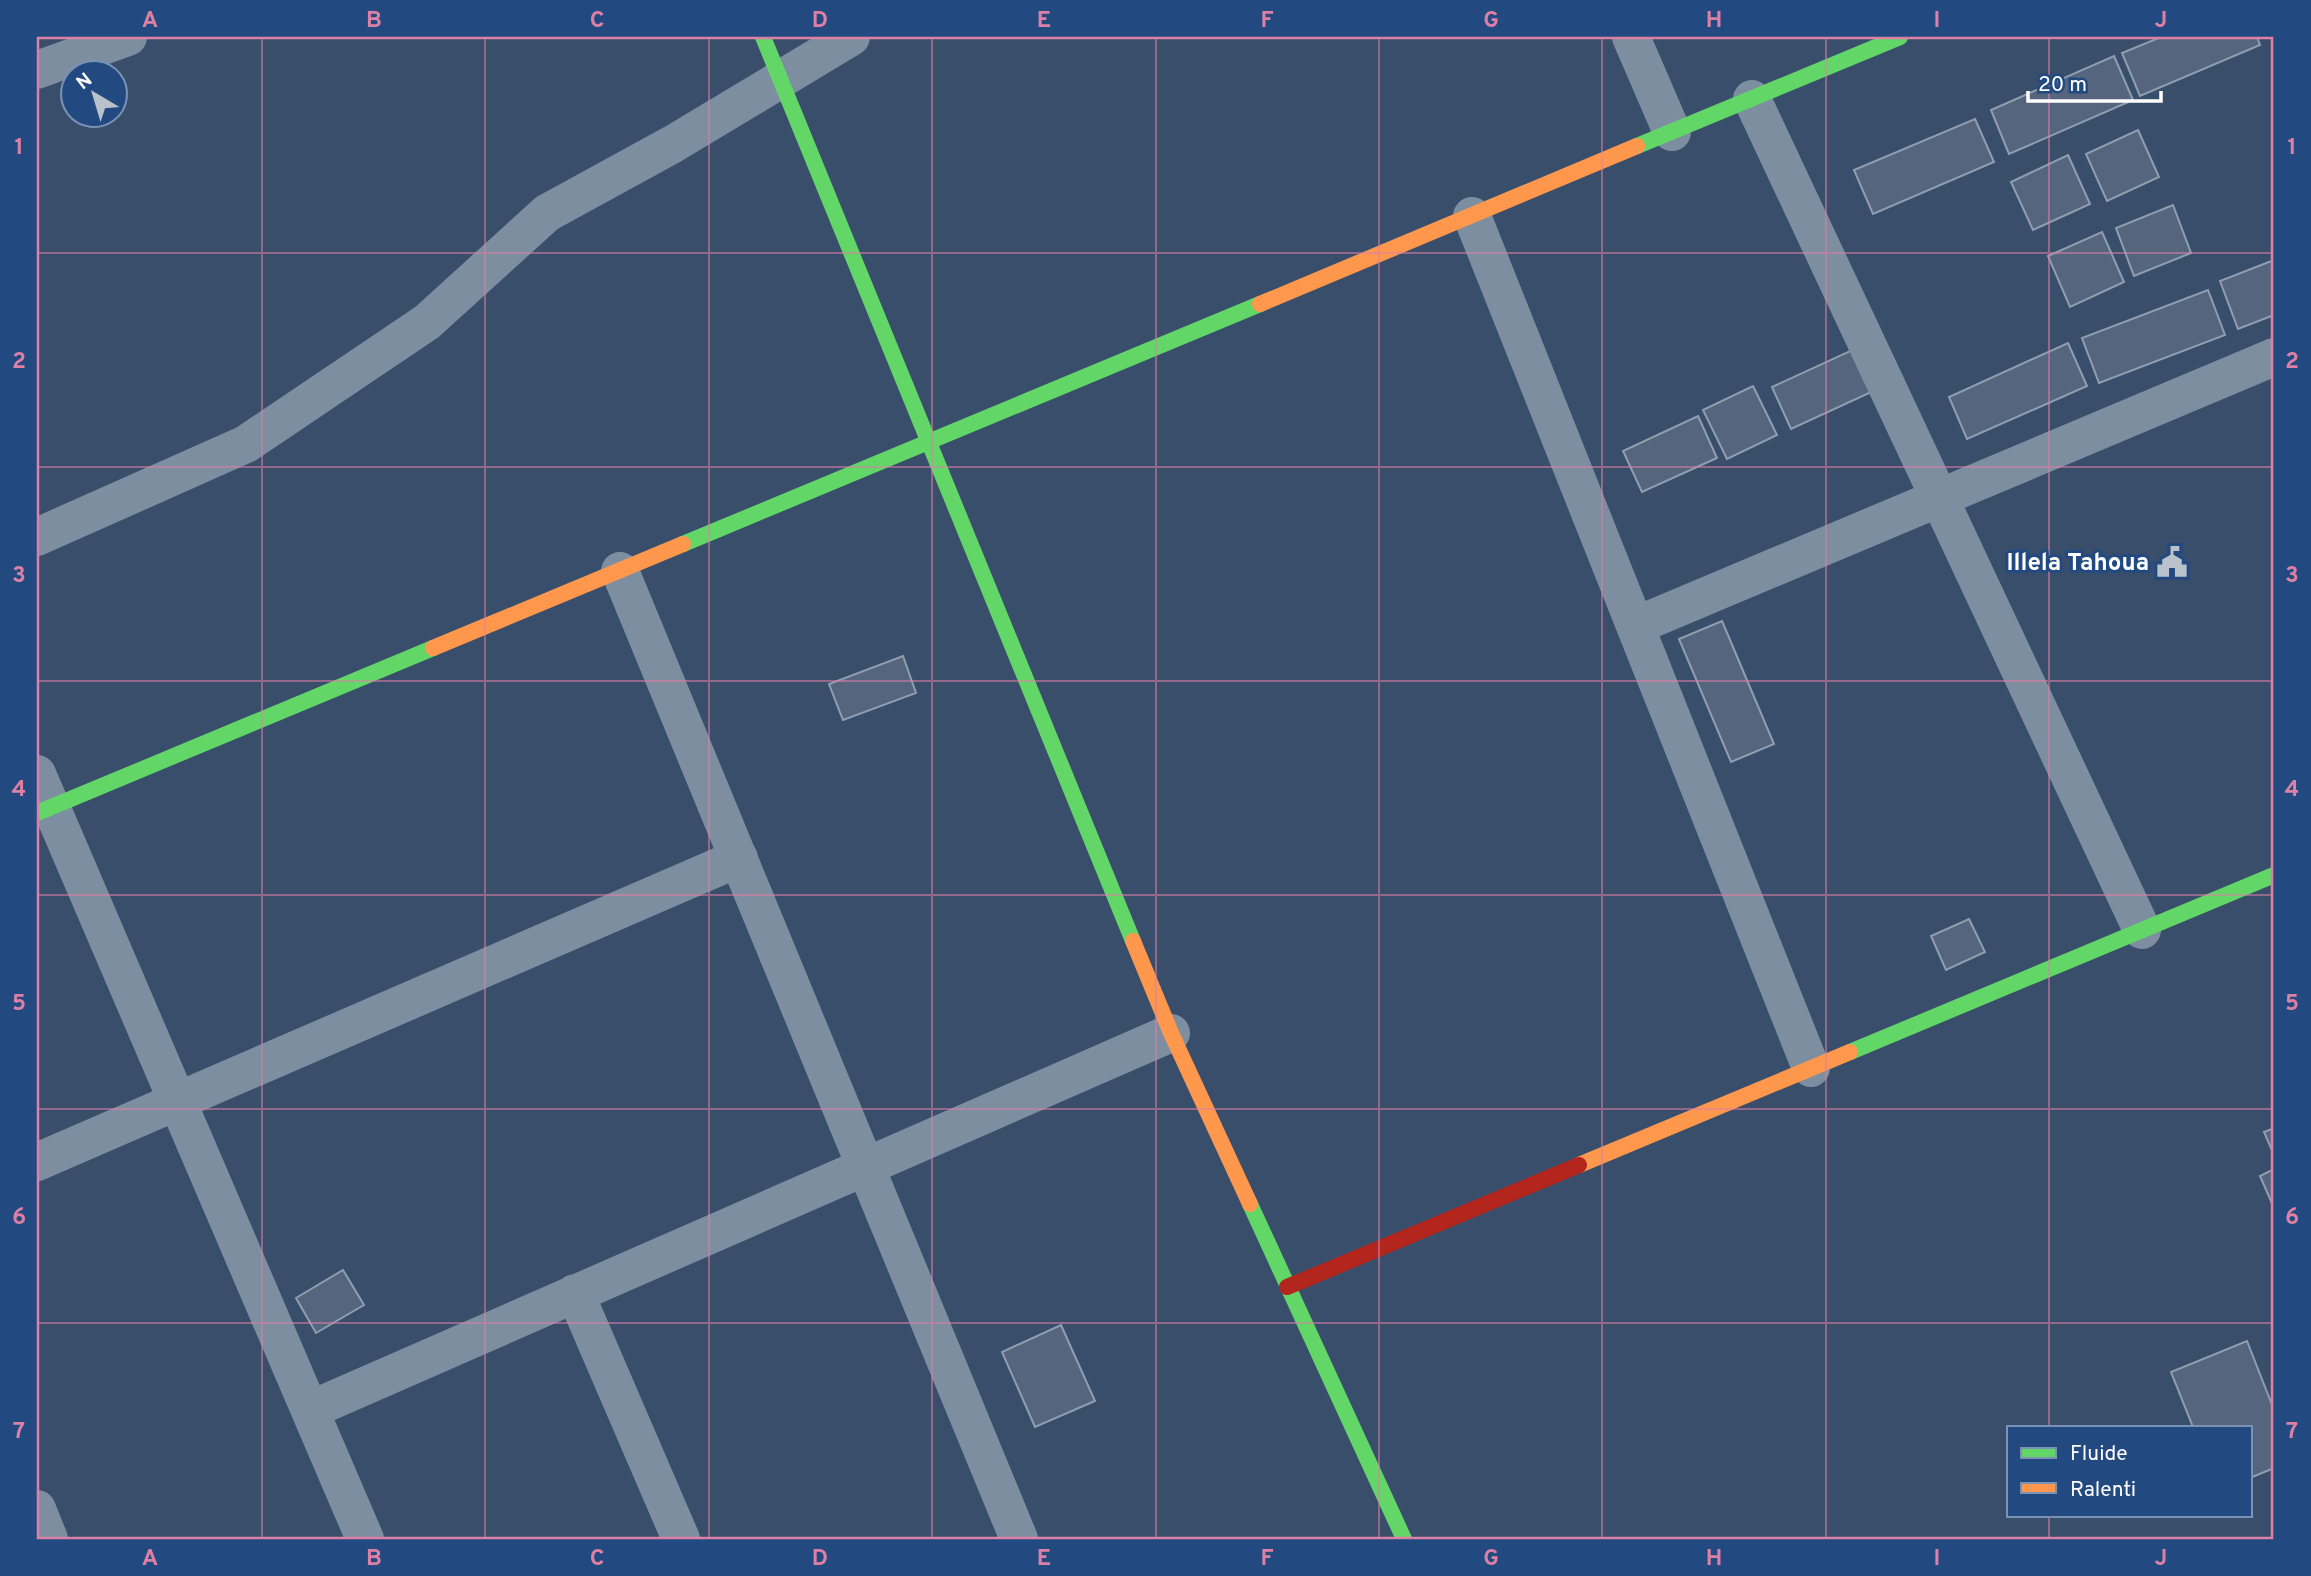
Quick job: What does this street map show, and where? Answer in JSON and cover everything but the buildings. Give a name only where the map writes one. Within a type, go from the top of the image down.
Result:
[{"type":"street","points":[[37,70],[128,37]]},
{"type":"street","points":[[763,37],[1171,1033],[1404,1539]]},
{"type":"street","points":[[37,537],[246,444],[428,322],[547,213],[673,145],[851,37]]},
{"type":"street","points":[[1631,37],[1672,132]]},
{"type":"street","points":[[365,1539],[177,1101],[42,798],[620,571],[1900,37]]},
{"type":"street","points":[[1752,99],[2142,930]]},
{"type":"street","points":[[1472,216],[1811,1068]]},
{"type":"street","points":[[1635,626],[2274,357]]},
{"type":"street","points":[[620,571],[1019,1539]]},
{"type":"street","points":[[37,1162],[739,858]]},
{"type":"street","points":[[1287,1287],[2274,875]]},
{"type":"street","points":[[310,1410],[1171,1033]]},
{"type":"street","points":[[575,1293],[681,1539]]},
{"type":"street","points":[[37,1509],[49,1539]]},
{"type":"traffic: fast","points":[[763,37],[1133,941]]},
{"type":"traffic: fast","points":[[1637,146],[1900,37]]},
{"type":"traffic: fast","points":[[683,544],[1260,304]]},
{"type":"traffic: fast","points":[[37,813],[433,648]]},
{"type":"traffic: fast","points":[[1850,1052],[2274,875]]},
{"type":"traffic: fast","points":[[1250,1204],[1404,1539]]},
{"type":"traffic: slow","points":[[1260,304],[1637,146]]},
{"type":"traffic: slow","points":[[433,648],[683,544]]},
{"type":"traffic: slow","points":[[1133,941],[1171,1033],[1250,1204]]},
{"type":"traffic: slow","points":[[1579,1165],[1850,1052]]},
{"type":"traffic: jam","points":[[1287,1287],[1579,1165]]},
{"type":"place","name":"Illela Tahoua","points":[[2172,562]]}]
